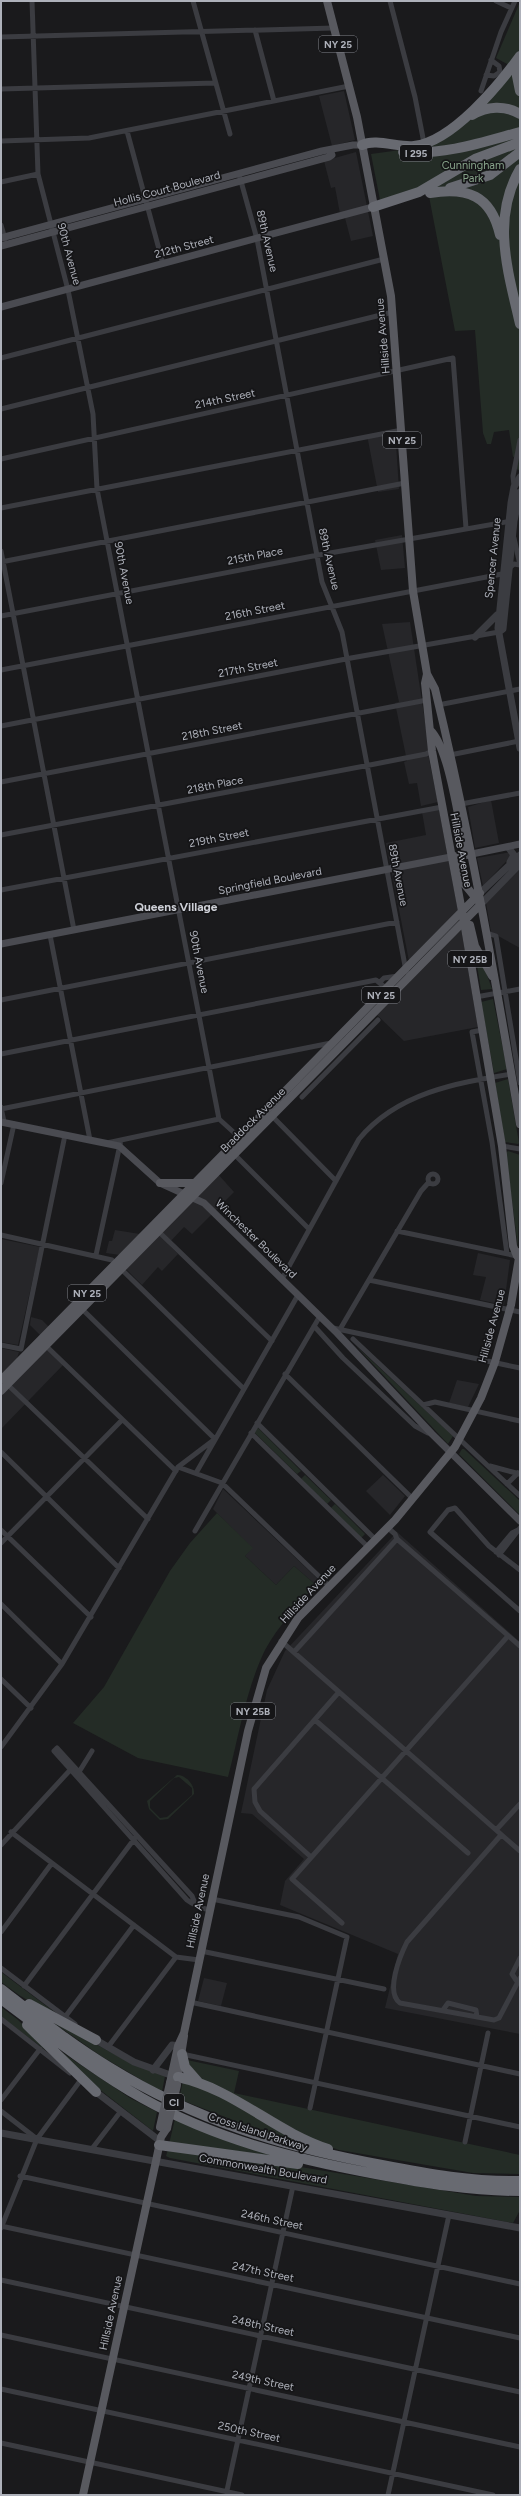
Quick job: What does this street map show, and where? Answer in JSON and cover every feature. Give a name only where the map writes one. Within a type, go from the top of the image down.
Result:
[{"type":"highway","points":[[446,132],[488,96],[520,56]]},
{"type":"highway","points":[[520,60],[517,76],[520,91]]},
{"type":"highway","points":[[362,145],[370,143],[417,146],[430,142],[484,109],[504,108],[519,113]]},
{"type":"highway","name":"I 295","points":[[362,145],[372,150],[434,153],[463,148],[520,132]]},
{"type":"highway","points":[[373,207],[407,196],[433,185],[483,155],[520,142]]},
{"type":"highway","points":[[430,193],[490,175],[520,152]]},
{"type":"highway","points":[[507,265],[503,235],[504,212],[511,187],[520,169]]},
{"type":"highway","points":[[407,196],[447,191],[462,192],[484,203],[496,222],[520,324]]},
{"type":"highway","points":[[1,1985],[29,2004],[96,2040]]},
{"type":"highway","name":"Cross Island Parkway","points":[[1,1989],[98,2060],[184,2107],[239,2130],[276,2142],[372,2163],[444,2176],[483,2180],[520,2181]]},
{"type":"highway","points":[[5,2002],[96,2092]]},
{"type":"highway","name":"Cross Island Parkway","points":[[5,2002],[101,2073],[143,2098],[186,2120],[232,2138],[278,2153],[366,2172],[439,2185],[488,2190],[520,2191]]},
{"type":"highway","points":[[180,2050],[186,2069],[201,2084]]},
{"type":"highway","points":[[174,2080],[201,2084],[230,2097],[294,2136],[372,2163]]},
{"type":"highway","points":[[160,2141],[332,2170],[366,2172]]},
{"type":"highway","points":[[483,2180],[520,2177]]},
{"type":"highway","points":[[488,2190],[520,2196]]},
{"type":"main road","name":"Hillside Avenue","points":[[83,2495],[256,1699],[266,1668],[281,1641],[298,1618],[388,1527],[451,1454],[474,1411],[494,1362],[509,1309],[519,1254],[513,1246],[502,1146],[476,997],[464,917],[461,856],[461,804],[435,689],[427,674],[421,646],[413,591],[393,312],[362,145],[349,86],[327,1]]},
{"type":"main road","name":"Hollis Court Boulevard","points":[[3,241],[299,161],[330,150],[353,144],[362,145]]},
{"type":"main road","name":"212th Street","points":[[1,307],[373,207]]},
{"type":"main road","name":"Hillside Avenue","points":[[427,674],[425,683],[432,751],[442,807],[478,898],[487,934],[496,983],[501,992],[520,1124]]},
{"type":"main road","points":[[430,730],[436,736],[445,761],[465,885],[478,898]]},
{"type":"main road","name":"Springfield Boulevard","points":[[1,944],[520,844]]},
{"type":"main road","name":"Braddock Avenue","points":[[4,1383],[188,1196],[234,1154],[296,1092],[406,974],[464,917],[478,898]]},
{"type":"main road","points":[[464,917],[475,946],[496,983]]},
{"type":"main road","name":"Braddock Avenue","points":[[1,1391],[4,1383],[23,1352],[43,1343],[82,1309],[118,1266],[158,1231],[188,1196],[195,1183],[240,1138],[296,1092],[321,1056],[387,990],[406,974]]},
{"type":"main road","name":"Winchester Boulevard","points":[[2,1122],[106,1143],[120,1143],[160,1183],[204,1203],[320,1316],[350,1342],[432,1434],[520,1521]]},
{"type":"main road","points":[[160,1183],[195,1183]]},
{"type":"street","name":"90th Avenue","points":[[32,1],[38,174],[68,290],[93,414],[97,489],[219,1119]]},
{"type":"street","points":[[193,1],[230,134]]},
{"type":"street","points":[[390,1],[415,97],[423,138]]},
{"type":"street","points":[[496,1],[511,8]]},
{"type":"street","points":[[481,91],[491,60],[515,1]]},
{"type":"street","points":[[1,37],[334,28]]},
{"type":"street","points":[[255,30],[274,101]]},
{"type":"street","points":[[486,75],[494,76],[500,72],[499,66],[491,60]]},
{"type":"street","points":[[1,89],[215,83]]},
{"type":"street","points":[[1,141],[89,138],[349,86]]},
{"type":"street","points":[[127,131],[163,264]]},
{"type":"street","points":[[1,182],[38,174]]},
{"type":"street","name":"89th Avenue","points":[[241,177],[257,239],[322,582],[342,632],[406,974]]},
{"type":"street","points":[[1,225],[3,241]]},
{"type":"street","points":[[1,358],[384,259]]},
{"type":"street","points":[[1,409],[393,312]]},
{"type":"street","name":"214th Street","points":[[1,459],[453,358],[466,528]]},
{"type":"street","points":[[1,508],[402,430]]},
{"type":"street","name":"Spencer Avenue","points":[[519,744],[499,632],[499,613],[502,574],[518,491],[514,469],[520,440]]},
{"type":"street","points":[[518,491],[520,477]]},
{"type":"street","points":[[2,562],[406,483]]},
{"type":"street","name":"215th Place","points":[[1,616],[317,555],[511,521]]},
{"type":"street","name":"Spencer Avenue","points":[[510,567],[520,565],[511,521]]},
{"type":"street","name":"Spencer Avenue","points":[[499,632],[503,629],[513,536]]},
{"type":"street","points":[[1,552],[74,930]]},
{"type":"street","points":[[502,574],[510,567]]},
{"type":"street","name":"216th Street","points":[[1,670],[502,574]]},
{"type":"street","points":[[475,637],[494,621],[499,613]]},
{"type":"street","name":"217th Street","points":[[1,726],[346,659],[499,632]]},
{"type":"street","points":[[438,705],[520,689]]},
{"type":"street","name":"218th Street","points":[[1,782],[427,700]]},
{"type":"street","points":[[450,755],[519,744]]},
{"type":"street","name":"218th Place","points":[[1,835],[368,766],[426,754],[432,751]]},
{"type":"street","points":[[461,804],[520,792]]},
{"type":"street","name":"219th Street","points":[[1,890],[377,817],[442,807]]},
{"type":"street","points":[[508,847],[514,855],[508,866]]},
{"type":"street","name":"Braddock Avenue","points":[[478,898],[520,855]]},
{"type":"street","name":"Braddock Avenue","points":[[478,898],[520,864]]},
{"type":"street","points":[[1,1000],[397,922]]},
{"type":"street","name":"Hillside Avenue","points":[[487,934],[496,936],[501,992],[520,1083]]},
{"type":"street","points":[[50,935],[90,1140]]},
{"type":"street","points":[[380,982],[384,978],[406,974]]},
{"type":"street","points":[[1,1054],[376,980],[380,982],[387,990]]},
{"type":"street","points":[[476,997],[520,989]]},
{"type":"street","name":"Braddock Avenue","points":[[296,1092],[378,1020]]},
{"type":"street","points":[[482,1030],[472,1032],[492,1142],[507,1254]]},
{"type":"street","points":[[2,1122],[1,1109],[209,1066],[334,1043]]},
{"type":"street","points":[[311,1047],[321,1056]]},
{"type":"street","points":[[282,1279],[359,1139],[376,1120],[403,1103],[432,1090],[490,1077],[512,1074]]},
{"type":"street","points":[[272,1116],[336,1181]]},
{"type":"street","points":[[96,1255],[120,1143],[219,1119],[240,1138]]},
{"type":"street","points":[[1,1184],[14,1124]]},
{"type":"street","points":[[1,1345],[23,1352],[65,1135]]},
{"type":"street","points":[[502,1146],[520,1149]]},
{"type":"street","points":[[234,1154],[309,1229]]},
{"type":"street","points":[[429,1182],[420,1191],[369,1280],[336,1330],[520,1368]]},
{"type":"street","points":[[158,1231],[272,1341]]},
{"type":"street","points":[[397,1231],[507,1254],[519,1254]]},
{"type":"street","points":[[1,1235],[107,1257],[244,1388]]},
{"type":"street","points":[[369,1280],[520,1312]]},
{"type":"street","points":[[196,1473],[298,1295]]},
{"type":"street","points":[[82,1309],[215,1438]]},
{"type":"street","points":[[195,1531],[320,1316]]},
{"type":"street","name":"Winchester Boulevard","points":[[314,1326],[343,1358],[415,1426],[432,1434]]},
{"type":"street","points":[[350,1342],[358,1334]]},
{"type":"street","name":"Winchester Boulevard","points":[[350,1342],[423,1405],[520,1496]]},
{"type":"street","points":[[43,1343],[122,1420],[177,1469],[196,1473],[222,1483],[329,1586]]},
{"type":"street","points":[[285,1374],[413,1499]]},
{"type":"street","points":[[4,1383],[148,1519]]},
{"type":"street","points":[[423,1405],[435,1402],[520,1421]]},
{"type":"street","points":[[1,1543],[122,1420]]},
{"type":"street","points":[[257,1423],[375,1539]]},
{"type":"street","points":[[251,1433],[368,1547]]},
{"type":"street","points":[[1,1747],[62,1664],[91,1618],[177,1469],[215,1438]]},
{"type":"street","points":[[1,1452],[119,1568]]},
{"type":"street","points":[[488,1466],[519,1474]]},
{"type":"street","points":[[296,1478],[304,1470]]},
{"type":"street","points":[[507,1484],[519,1474]]},
{"type":"street","points":[[327,1507],[334,1500]]},
{"type":"street","points":[[520,1570],[497,1553],[454,1508],[448,1510],[430,1532],[520,1611]]},
{"type":"street","points":[[388,1527],[395,1534],[397,1539],[520,1646]]},
{"type":"street","points":[[497,1553],[512,1533],[519,1529]]},
{"type":"street","points":[[1,1530],[91,1618]]},
{"type":"street","points":[[294,1652],[397,1539]]},
{"type":"street","points":[[1,1604],[62,1664]]},
{"type":"street","points":[[342,1923],[292,1879],[508,1636]]},
{"type":"street","points":[[281,1641],[520,1851]]},
{"type":"street","points":[[1,1679],[31,1708]]},
{"type":"street","points":[[311,1857],[260,1811],[255,1802],[254,1789],[339,1692]]},
{"type":"street","points":[[315,1720],[468,1853]]},
{"type":"street","points":[[80,1772],[92,1751]]},
{"type":"street","points":[[72,1768],[80,1772],[187,1900],[196,1906],[210,1910]]},
{"type":"street","points":[[1,1846],[11,1832],[72,1768]]},
{"type":"street","points":[[72,1768],[135,1838]]},
{"type":"street","points":[[496,1830],[520,1804]]},
{"type":"street","points":[[11,1832],[176,1957],[199,1960]]},
{"type":"street","points":[[502,1835],[407,1942],[400,1957],[392,1991],[396,2000],[400,2002],[494,2020],[499,2018],[519,1980],[512,1974],[520,1958]]},
{"type":"street","points":[[24,1986],[135,1838]]},
{"type":"street","points":[[1,1932],[52,1863]]},
{"type":"street","points":[[212,1899],[299,1917],[347,1937],[310,2108]]},
{"type":"street","points":[[65,2017],[134,1925]]},
{"type":"street","points":[[201,1951],[384,1989]]},
{"type":"street","points":[[108,2048],[176,1957]]},
{"type":"street","points":[[1,1968],[108,2048],[174,2080]]},
{"type":"street","points":[[190,2002],[520,2074]]},
{"type":"street","points":[[443,2010],[448,2003],[471,2007],[476,2010],[477,2016]]},
{"type":"street","points":[[1,2019],[160,2141]]},
{"type":"street","points":[[465,2142],[488,2033]]},
{"type":"street","points":[[153,2070],[172,2045],[180,2050],[316,2083],[520,2127]]},
{"type":"street","points":[[1,2100],[40,2049]]},
{"type":"street","points":[[1,2226],[20,2176],[37,2139],[80,2081]]},
{"type":"street","points":[[1,2111],[37,2139]]},
{"type":"street","points":[[91,2150],[121,2111]]},
{"type":"street","name":"Commonwealth Boulevard","points":[[1,2133],[520,2228]]},
{"type":"street","name":"246th Street","points":[[20,2176],[520,2284]]},
{"type":"street","points":[[227,2493],[293,2186]]},
{"type":"street","points":[[388,2495],[449,2215]]},
{"type":"street","name":"247th Street","points":[[1,2226],[520,2338]]},
{"type":"street","name":"248th Street","points":[[1,2280],[520,2392]]},
{"type":"street","name":"249th Street","points":[[1,2335],[520,2447]]},
{"type":"street","name":"250th Street","points":[[1,2388],[493,2495]]},
{"type":"street","points":[[1,2443],[227,2493],[242,2495]]},
{"type":"shaded area","points":[[344,91],[355,140],[332,146],[319,96]]},
{"type":"shaded area","points":[[356,152],[373,236],[351,241],[345,218],[341,219],[335,187],[331,188],[324,161]]},
{"type":"shaded area","points":[[395,429],[399,489],[378,492],[367,435]]},
{"type":"shaded area","points":[[402,535],[405,568],[381,570],[375,540]]},
{"type":"shaded area","points":[[410,622],[428,741],[429,759],[438,802],[421,806],[417,783],[409,784],[404,762],[407,761],[395,703],[399,702],[382,624]]},
{"type":"shaded area","points":[[491,800],[499,843],[475,848],[468,807]]},
{"type":"shaded area","points":[[439,809],[458,911],[409,961],[386,843],[426,835],[422,812]]},
{"type":"shaded area","points":[[511,852],[512,855],[483,886],[477,858]]},
{"type":"shaded area","points":[[520,869],[520,948],[491,932],[486,903]]},
{"type":"shaded area","points":[[461,928],[478,1027],[404,1041],[376,1014]]},
{"type":"shaded area","points":[[217,1173],[234,1192],[192,1234],[184,1227],[168,1244],[178,1254],[162,1271],[158,1267],[142,1285],[125,1268]]},
{"type":"shaded area","points":[[115,1230],[140,1234],[120,1255],[106,1253],[109,1241],[112,1241]]},
{"type":"shaded area","points":[[1,1239],[40,1247],[18,1345],[1,1342]]},
{"type":"shaded area","points":[[478,1253],[510,1260],[504,1305],[480,1300],[486,1277],[473,1275]]},
{"type":"shaded area","points":[[31,1317],[42,1320],[49,1327],[41,1336],[30,1325]]},
{"type":"shaded area","points":[[1,1348],[19,1352],[16,1362],[1,1377]]},
{"type":"shaded area","points":[[47,1349],[64,1364],[1,1429],[1,1396]]},
{"type":"shaded area","points":[[457,1380],[479,1384],[468,1407],[449,1403]]},
{"type":"shaded area","points":[[383,1475],[405,1496],[390,1515],[366,1491]]},
{"type":"shaded area","points":[[223,1489],[320,1581],[316,1585],[294,1566],[276,1585],[245,1556],[252,1548],[213,1509]]},
{"type":"shaded area","points":[[397,1532],[520,1642],[520,2034],[385,2008],[398,1954],[280,1905],[285,1881],[304,1859],[252,1814],[241,1813],[267,1690],[285,1651]]},
{"type":"shaded area","points":[[204,1978],[227,1983],[221,2006],[198,2001]]},
{"type":"green space","name":"Cunningham Park","points":[[520,2],[519,470],[516,469],[518,456],[513,457],[509,430],[494,432],[491,444],[487,444],[483,433],[475,330],[455,331],[427,186],[380,200],[371,154],[422,147],[481,107],[509,65],[496,58]]},
{"type":"green space","points":[[475,953],[487,975],[492,989],[481,990]]},
{"type":"green space","points":[[493,999],[507,1069],[494,1073],[481,1002]]},
{"type":"green space","points":[[508,1079],[518,1144],[505,1142],[495,1083]]},
{"type":"green space","points":[[508,1151],[520,1155],[518,1248],[506,1153]]},
{"type":"green space","points":[[356,1346],[453,1436],[448,1444]]},
{"type":"green space","points":[[257,1427],[301,1471],[297,1474],[254,1432]]},
{"type":"green space","points":[[462,1449],[464,1449],[520,1501],[520,1515],[459,1454]]},
{"type":"green space","points":[[305,1475],[331,1500],[327,1504],[301,1479]]},
{"type":"green space","points":[[335,1504],[365,1534],[361,1538],[331,1508]]},
{"type":"green space","points":[[217,1513],[253,1548],[245,1556],[276,1585],[294,1566],[316,1585],[282,1624],[270,1641],[258,1665],[248,1696],[228,1777],[138,1758],[73,1723],[104,1687],[170,1571],[190,1543]]},
{"type":"green space","points":[[177,1775],[187,1779],[193,1787],[194,1794],[168,1819],[160,1820],[149,1809],[147,1801]],"holes":[[[179,1777],[192,1788],[192,1795],[167,1817],[160,1818],[150,1808],[150,1801],[174,1778]]]},
{"type":"green space","points":[[1,1972],[65,2020],[63,2022],[1,1982]]},
{"type":"green space","points":[[1,2007],[17,2019],[59,2060],[1,2017]]},
{"type":"green space","points":[[41,2014],[132,2064],[165,2076],[162,2092],[101,2056]]},
{"type":"green space","points":[[45,2041],[130,2098],[157,2112],[153,2131],[81,2075]]},
{"type":"green space","points":[[187,2060],[239,2071],[234,2093],[520,2155],[520,2174],[473,2173],[339,2150],[300,2136],[191,2074]]},
{"type":"green space","points":[[183,2081],[217,2094],[299,2141],[269,2134],[179,2099]]},
{"type":"green space","points":[[175,2119],[283,2158],[169,2144]]},
{"type":"green space","points":[[168,2149],[307,2168],[476,2196],[520,2197],[520,2210],[513,2223],[170,2158],[166,2156]]},
{"type":"district","name":"Queens Village","points":[[176,907]]}]
